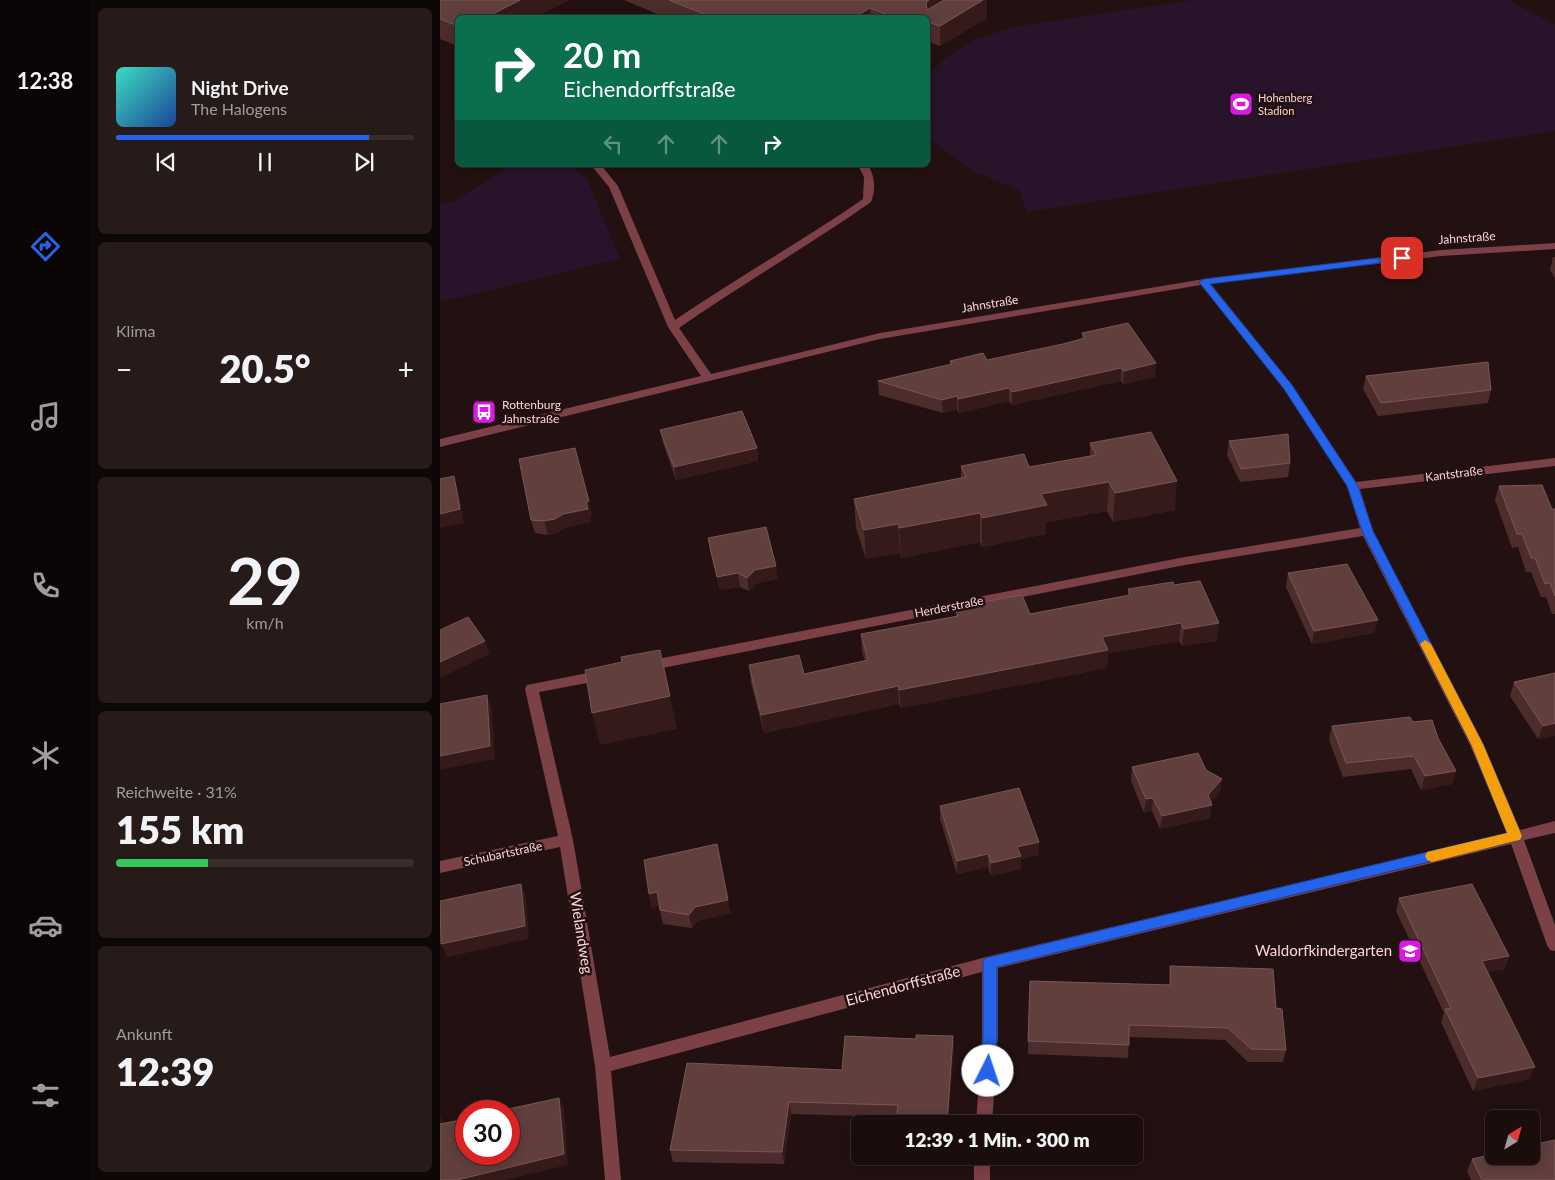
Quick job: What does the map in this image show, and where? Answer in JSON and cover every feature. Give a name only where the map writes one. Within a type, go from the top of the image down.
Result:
[{"type":"street","points":[[598,167],[613,186],[673,327],[708,378]]},
{"type":"street","points":[[673,327],[725,291],[820,234],[868,200],[870,186],[864,167]]},
{"type":"street","name":"Jahnstraße","points":[[440,443],[880,336],[1204,282],[1442,253],[1555,246]]},
{"type":"street","points":[[1204,282],[1288,387],[1353,486],[1367,531],[1477,744],[1515,836],[1555,945]]},
{"type":"street","name":"Kantstraße","points":[[1353,486],[1555,462]]},
{"type":"street","name":"Herderstraße","points":[[638,668],[1185,561],[1367,531]]},
{"type":"street","name":"Wielandweg","points":[[613,1180],[603,1066],[566,840],[532,689],[619,672]]},
{"type":"street","name":"Eichendorffstraße","points":[[603,1066],[990,962],[1555,826]]},
{"type":"street","name":"Schubartstraße","points":[[440,867],[566,840]]},
{"type":"street","points":[[985,1115],[990,1036],[990,962]]},
{"type":"street","points":[[982,1165],[982,1180]]},
{"type":"shaded area","name":"Hohenberg Stadion","points":[[1193,0],[1508,0],[1555,25],[1555,131],[1027,212],[1019,190],[973,171],[930,139],[930,75],[942,60],[972,41],[1013,27]]},
{"type":"shaded area","points":[[510,167],[570,167],[586,177],[620,259],[440,302],[440,204],[452,202]]},
{"type":"building","points":[[440,0],[520,0],[491,15],[455,15],[455,25],[440,19]]},
{"type":"building","points":[[669,0],[929,0],[926,2],[927,10],[944,0],[983,0],[940,26],[930,23],[930,15],[888,15],[870,8],[858,15],[706,15]]},
{"type":"building","points":[[1128,323],[1156,363],[1124,371],[1121,368],[1012,392],[1009,388],[958,399],[957,396],[942,400],[878,381],[952,364],[950,361],[983,353],[987,360],[1063,344],[1085,338],[1082,333]]},
{"type":"building","points":[[1488,362],[1491,390],[1381,403],[1366,376]]},
{"type":"building","points":[[742,411],[757,448],[674,467],[660,430]]},
{"type":"building","points":[[1151,432],[1177,481],[1115,493],[1109,482],[1041,494],[1047,505],[982,518],[980,513],[899,528],[898,524],[864,530],[854,499],[966,477],[961,466],[1024,454],[1029,467],[1096,455],[1090,443]]},
{"type":"building","points":[[1288,434],[1290,463],[1241,469],[1229,441]]},
{"type":"building","points":[[575,448],[589,501],[586,502],[588,509],[563,514],[555,519],[544,521],[531,520],[519,459]]},
{"type":"building","points":[[454,476],[460,509],[440,514],[440,479]]},
{"type":"building","points":[[1542,485],[1552,509],[1555,509],[1555,596],[1550,583],[1545,584],[1535,558],[1531,558],[1522,534],[1517,534],[1499,486]]},
{"type":"building","points":[[766,527],[776,566],[755,570],[747,578],[738,573],[717,577],[708,538]]},
{"type":"building","points":[[1347,564],[1378,620],[1314,631],[1288,573]]},
{"type":"building","points":[[1200,581],[1219,623],[1184,629],[1181,623],[1102,637],[1108,650],[899,690],[898,686],[761,715],[749,665],[799,655],[804,674],[868,660],[861,634],[958,616],[955,607],[1022,595],[1030,614],[1130,595],[1128,589],[1173,582],[1174,585]]},
{"type":"building","points":[[468,617],[485,641],[440,662],[440,630]]},
{"type":"building","points":[[660,650],[670,696],[592,713],[585,670],[622,662],[621,657]]},
{"type":"building","points":[[1555,673],[1555,723],[1543,726],[1514,682]]},
{"type":"building","points":[[487,695],[490,746],[440,756],[440,704]]},
{"type":"building","points":[[1410,717],[1413,722],[1432,720],[1438,738],[1456,771],[1425,776],[1414,756],[1346,763],[1332,726]]},
{"type":"building","points":[[1198,753],[1206,770],[1222,779],[1208,795],[1212,805],[1162,816],[1153,798],[1146,799],[1132,767]]},
{"type":"building","points":[[1019,788],[1039,842],[1017,847],[1021,856],[991,863],[988,854],[957,861],[940,806]]},
{"type":"building","points":[[717,844],[728,900],[695,907],[689,915],[660,910],[657,892],[649,894],[644,860]]},
{"type":"building","points":[[521,884],[525,926],[441,944],[440,901]]},
{"type":"building","points":[[1472,884],[1509,956],[1482,961],[1535,1067],[1478,1078],[1445,1009],[1451,1008],[1399,898]]},
{"type":"building","points":[[1170,966],[1273,969],[1276,1008],[1282,1009],[1286,1050],[1251,1049],[1228,1028],[1129,1025],[1129,1045],[1028,1041],[1030,981],[1171,985]]},
{"type":"building","points":[[916,1035],[953,1036],[948,1115],[897,1115],[898,1105],[789,1102],[782,1152],[670,1150],[687,1063],[842,1070],[845,1036],[916,1039]]},
{"type":"building","points":[[559,1098],[564,1154],[520,1165],[520,1106]]},
{"type":"building","points":[[455,1121],[455,1165],[519,1165],[457,1180],[440,1180],[440,1124]]},
{"type":"building","points":[[1555,1140],[1555,1180],[1482,1180],[1472,1159],[1485,1156],[1485,1165],[1540,1165],[1540,1143]]},
{"type":"slow traffic","points":[[1425,644],[1477,744],[1515,836],[1432,856]]},
{"type":"place","name":"Hohenberg Stadion","points":[[1241,104]]},
{"type":"place","name":"Rottenburg Jahnstraße","points":[[484,412]]},
{"type":"place","name":"Waldorfkindergarten","points":[[1410,951]]},
{"type":"route","points":[[988,1071],[990,962],[1515,836],[1477,744],[1367,531],[1353,486],[1288,387],[1204,282],[1402,258]]}]
